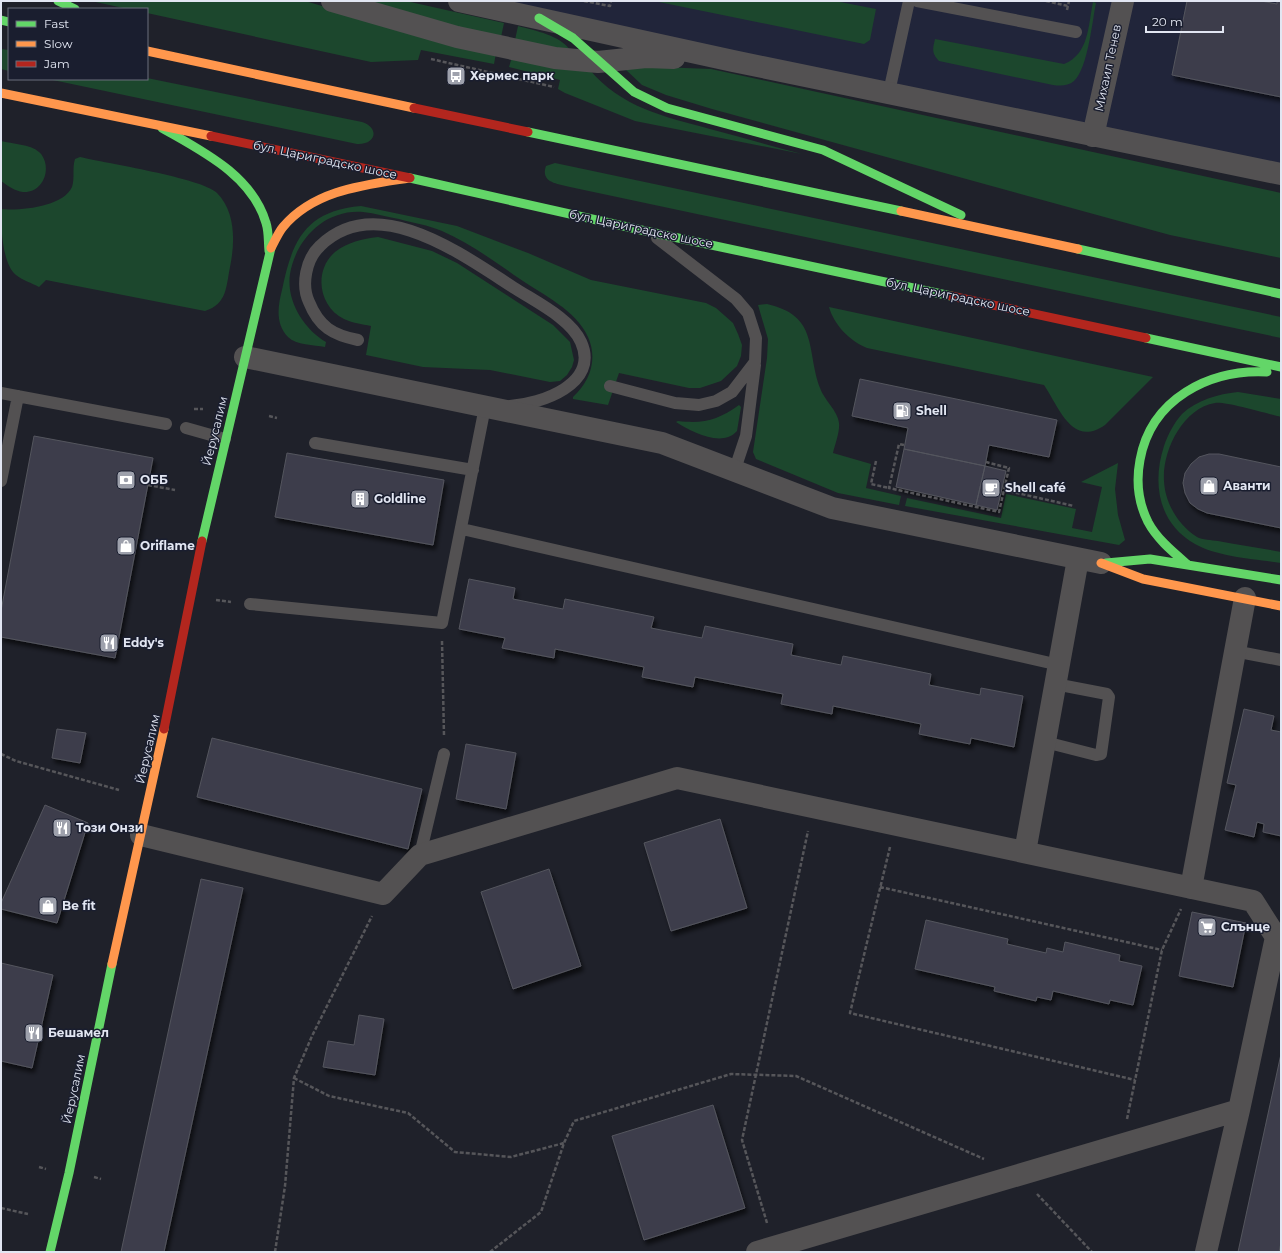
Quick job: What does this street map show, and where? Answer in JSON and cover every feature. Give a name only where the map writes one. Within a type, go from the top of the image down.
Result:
[{"type":"main road","points":[[58,1],[73,8]]},
{"type":"main road","points":[[538,18],[573,38],[598,62],[634,92],[667,108],[823,150],[995,231]]},
{"type":"main road","points":[[148,45],[170,56]]},
{"type":"main road","points":[[148,51],[995,231],[1281,294]]},
{"type":"main road","name":"бул. Цариградско шосе","points":[[1,93],[412,178],[650,232],[1281,367]]},
{"type":"main road","name":"Йерусалим","points":[[161,127],[219,162],[235,175],[249,191],[257,202],[266,224],[269,251]]},
{"type":"main road","name":"Йерусалим","points":[[50,1252],[69,1173],[107,986],[170,708],[205,525],[269,251],[283,228],[299,211],[314,200],[355,187],[412,178]]},
{"type":"main road","points":[[1188,564],[1159,538],[1148,521],[1141,504],[1137,486],[1139,465],[1150,432],[1163,412],[1179,396],[1196,386],[1237,373],[1263,371],[1281,373]]},
{"type":"main road","points":[[1101,563],[1150,559],[1281,580]]},
{"type":"main road","points":[[1101,563],[1143,579],[1281,606]]},
{"type":"street","points":[[332,1],[457,37],[505,49],[555,58],[598,62],[646,57],[733,61]]},
{"type":"street","points":[[460,1],[733,61],[1281,174]]},
{"type":"street","name":"Михаил Тенев","points":[[1093,136],[1122,1]]},
{"type":"street","points":[[245,357],[662,444],[832,508],[1101,563]]},
{"type":"street","points":[[1025,852],[1078,559]]},
{"type":"street","points":[[1191,888],[1245,598]]},
{"type":"street","points":[[141,835],[383,894],[420,855],[677,778],[1253,901],[1276,937],[1277,956],[1206,1252]]},
{"type":"street","points":[[765,1250],[1239,1110]]},
{"type":"lane","points":[[889,92],[909,1]]},
{"type":"lane","points":[[917,1],[1076,32]]},
{"type":"lane","points":[[250,604],[442,623],[474,470],[485,407],[514,406],[534,402],[550,397],[565,389],[574,381],[580,372],[584,351],[577,334],[554,313],[454,249],[428,237],[404,229],[372,224],[341,230],[327,239],[315,250],[308,265],[306,281],[307,298],[313,314],[323,325],[338,335],[358,340]]},
{"type":"lane","points":[[650,232],[736,299],[748,313],[756,338],[755,362],[746,436],[734,472]]},
{"type":"lane","points":[[610,386],[686,405],[707,403],[716,401],[732,392],[755,362]]},
{"type":"lane","points":[[1,393],[166,424]]},
{"type":"lane","points":[[1,481],[18,396]]},
{"type":"lane","points":[[186,428],[225,439]]},
{"type":"lane","points":[[315,443],[474,470]]},
{"type":"lane","points":[[462,529],[1057,674],[1107,694],[1110,697],[1101,754],[1096,755],[1045,742]]},
{"type":"lane","points":[[1234,651],[1281,660]]},
{"type":"lane","points":[[420,855],[444,754]]},
{"type":"path","points":[[584,1],[610,6],[611,1]]},
{"type":"path","points":[[1046,1],[1068,6]]},
{"type":"path","points":[[431,59],[554,87]]},
{"type":"path","points":[[269,416],[277,418]]},
{"type":"path","points":[[890,488],[899,444],[904,445]]},
{"type":"path","points":[[876,461],[871,484],[999,512],[1009,468],[986,462]]},
{"type":"path","points":[[148,485],[175,490]]},
{"type":"path","points":[[1004,490],[1074,506]]},
{"type":"path","points":[[442,623],[444,754]]},
{"type":"path","points":[[1,754],[16,761],[119,790]]},
{"type":"path","points":[[765,1250],[742,1140],[755,1074],[814,807]]},
{"type":"path","points":[[895,824],[850,1013],[1135,1080]]},
{"type":"path","points":[[880,887],[1162,950]]},
{"type":"path","points":[[1128,1115],[1162,950],[1191,888]]},
{"type":"path","points":[[275,1252],[285,1186],[294,1078],[312,1036],[383,894]]},
{"type":"path","points":[[490,1252],[541,1212],[564,1143],[574,1121],[731,1074],[796,1076],[1019,1175],[1092,1252]]},
{"type":"path","points":[[294,1078],[329,1096],[408,1113],[455,1152],[511,1157],[564,1143]]},
{"type":"path","points":[[39,1167],[46,1169]]},
{"type":"path","points":[[94,1177],[101,1179]]},
{"type":"path","points":[[1,1208],[28,1214]]},
{"type":"shaded area","points":[[458,1],[1281,1],[1281,174]]},
{"type":"green space","points":[[91,1],[305,1],[373,21],[496,53],[494,64],[421,50],[418,60],[371,62],[148,13],[148,8],[123,8]]},
{"type":"green space","points":[[357,1],[406,1],[504,23],[500,42]]},
{"type":"green space","points":[[654,1],[835,1],[876,9],[870,40],[864,44]]},
{"type":"green space","points":[[1093,2],[1096,3],[1089,44],[1083,66],[1079,75],[1074,81],[1067,85],[1053,85],[939,61],[934,53],[933,48],[935,39],[1064,64],[1072,59],[1083,46],[1088,30]]},
{"type":"green space","points":[[518,26],[554,37],[561,41],[571,51],[514,45]]},
{"type":"green space","points":[[1,49],[8,50],[8,71],[1,69]]},
{"type":"green space","points":[[512,57],[589,69],[615,93],[644,109],[676,120],[802,154],[635,121],[565,93],[558,89],[560,80],[509,67]]},
{"type":"green space","points":[[659,67],[711,69],[1281,193],[1281,258],[1170,235],[712,109],[666,95],[642,85],[624,68]]},
{"type":"green space","points":[[148,78],[362,122],[371,128],[373,136],[368,142],[357,144],[53,80],[148,80]]},
{"type":"green space","points":[[1,141],[31,147],[41,154],[45,162],[46,173],[42,183],[34,190],[23,192],[14,189],[1,181]]},
{"type":"green space","points":[[80,157],[174,177],[208,187],[217,193],[228,209],[231,218],[233,238],[232,258],[226,288],[222,299],[218,304],[205,311],[46,280],[39,287],[16,275],[11,270],[3,244],[1,209],[29,208],[51,203],[60,199],[67,194],[72,187],[75,159]]},
{"type":"green space","points":[[555,163],[1281,317],[1281,338],[560,185],[551,182],[546,176],[545,172],[546,166]]},
{"type":"green space","points":[[361,206],[457,226],[528,253],[591,280],[706,303],[716,308],[733,323],[742,345],[741,356],[737,366],[721,381],[700,388],[689,388],[619,373],[608,405],[573,399],[588,377],[592,362],[591,345],[583,327],[576,319],[548,297],[462,241],[437,229],[399,219],[363,212],[349,212],[325,221],[314,229],[299,249],[293,261],[290,274],[289,284],[291,294],[298,313],[304,322],[311,330],[326,342],[325,347],[291,340],[284,332],[279,321],[279,308],[286,273],[297,243],[304,232],[314,222],[326,214],[342,209]]},
{"type":"green space","points":[[378,237],[432,251],[457,263],[553,325],[570,342],[574,360],[567,375],[560,381],[550,382],[490,370],[423,367],[366,355],[371,326],[344,319],[336,313],[324,298],[322,278],[328,260],[335,252],[355,242]]},
{"type":"green space","points":[[767,304],[784,309],[795,317],[803,326],[808,336],[820,388],[834,410],[839,423],[839,430],[833,453],[871,464],[866,488],[901,496],[899,505],[838,493],[756,459],[753,452],[767,358],[768,339],[758,305]]},
{"type":"green space","points":[[829,307],[1153,377],[1105,425],[1094,431],[1084,432],[1075,428],[1068,422],[1044,385],[867,348],[849,337],[844,332],[831,314]]},
{"type":"green space","points":[[1238,392],[1281,399],[1281,417],[1220,403],[1215,403],[1204,407],[1193,413],[1184,422],[1171,444],[1164,469],[1164,481],[1167,497],[1178,520],[1197,537],[1281,552],[1281,563],[1225,555],[1195,544],[1173,525],[1166,514],[1161,501],[1159,488],[1160,460],[1167,437],[1176,421],[1188,409],[1201,401],[1223,394]]},
{"type":"green space","points":[[739,405],[741,407],[737,431],[731,436],[723,438],[707,437],[698,434],[676,422],[710,420]]},
{"type":"green space","points":[[1118,463],[1115,489],[1118,515],[1125,540],[1119,545],[905,506],[907,498],[1001,518],[1006,494],[1076,509],[1072,528],[1092,532],[1102,487],[1081,482]]},
{"type":"building","points":[[1187,1],[1261,1],[1277,4],[1277,1],[1281,1],[1281,97],[1172,75]]},
{"type":"building","points":[[860,379],[1057,420],[1049,457],[989,445],[985,466],[904,449],[908,428],[852,416]]},
{"type":"building","points":[[34,436],[153,458],[115,658],[1,637],[1,611]]},
{"type":"building","points":[[904,449],[985,466],[976,505],[896,487]]},
{"type":"building","name":"Goldline","points":[[287,453],[444,480],[433,545],[275,517]]},
{"type":"building","points":[[1209,454],[1219,454],[1281,467],[1281,528],[1207,513],[1190,503],[1185,493],[1183,483],[1185,473],[1191,464],[1199,457]]},
{"type":"building","name":"Shell café","points":[[985,466],[1006,471],[997,510],[976,505]]},
{"type":"building","points":[[469,579],[515,588],[513,599],[563,609],[565,599],[654,617],[651,628],[702,638],[705,626],[793,644],[791,655],[841,665],[843,656],[931,674],[929,685],[980,695],[981,688],[1023,696],[1014,747],[971,738],[970,744],[919,734],[921,724],[833,706],[832,714],[781,704],[783,694],[695,677],[693,687],[642,677],[644,667],[555,649],[554,658],[502,648],[505,638],[459,629]]},
{"type":"building","points":[[1244,709],[1274,716],[1271,730],[1281,732],[1281,836],[1263,832],[1264,824],[1257,822],[1254,837],[1225,830],[1236,785],[1227,783]]},
{"type":"building","points":[[57,729],[86,733],[80,763],[52,758]]},
{"type":"building","points":[[212,738],[422,789],[408,849],[197,797]]},
{"type":"building","points":[[466,744],[516,753],[506,809],[456,799]]},
{"type":"building","points":[[45,805],[88,823],[57,923],[1,909],[1,903]]},
{"type":"building","points":[[720,819],[747,908],[671,931],[644,843]]},
{"type":"building","points":[[549,869],[581,966],[513,989],[481,892]]},
{"type":"building","points":[[201,879],[243,888],[164,1252],[121,1252]]},
{"type":"building","points":[[1192,912],[1246,923],[1233,987],[1179,976]]},
{"type":"building","points":[[926,920],[1008,939],[1007,944],[1046,953],[1047,948],[1063,952],[1065,942],[1120,955],[1119,961],[1142,966],[1133,1005],[1110,1000],[1109,1004],[1053,991],[1051,1000],[1037,997],[1036,1001],[994,991],[995,987],[915,969]]},
{"type":"building","points":[[1,963],[53,975],[32,1068],[1,1061]]},
{"type":"building","points":[[359,1015],[384,1019],[375,1075],[323,1067],[328,1041],[354,1045]]},
{"type":"building","points":[[1281,1054],[1281,1243],[1279,1252],[1238,1252]]},
{"type":"building","points":[[713,1105],[745,1208],[644,1240],[612,1136]]},
{"type":"traffic: fast","points":[[58,1],[73,8]]},
{"type":"traffic: fast","points":[[539,18],[573,38],[634,92],[667,108],[823,150],[961,215]]},
{"type":"traffic: fast","points":[[1,20],[8,22]]},
{"type":"traffic: fast","points":[[162,128],[224,166],[249,191],[259,206],[266,223],[269,251]]},
{"type":"traffic: fast","points":[[528,132],[901,211]]},
{"type":"traffic: fast","points":[[410,178],[650,232],[951,296]]},
{"type":"traffic: fast","points":[[202,541],[271,248]]},
{"type":"traffic: fast","points":[[1078,249],[1281,294]]},
{"type":"traffic: fast","points":[[1146,338],[1281,367]]},
{"type":"traffic: fast","points":[[1187,564],[1156,534],[1148,522],[1142,507],[1138,476],[1140,460],[1146,439],[1156,420],[1170,405],[1186,392],[1204,382],[1245,372],[1267,372]]},
{"type":"traffic: fast","points":[[1106,563],[1150,559],[1281,580]]},
{"type":"traffic: fast","points":[[50,1252],[69,1173],[112,964]]},
{"type":"traffic: slow","points":[[148,51],[414,108]]},
{"type":"traffic: slow","points":[[1,93],[211,136]]},
{"type":"traffic: slow","points":[[271,248],[283,227],[295,215],[309,205],[341,191],[375,183],[409,178]]},
{"type":"traffic: slow","points":[[901,211],[1078,249]]},
{"type":"traffic: slow","points":[[1101,563],[1143,579],[1281,606]]},
{"type":"traffic: slow","points":[[112,964],[164,729]]},
{"type":"traffic: jam","points":[[414,108],[528,132]]},
{"type":"traffic: jam","points":[[211,136],[410,178]]},
{"type":"traffic: jam","points":[[951,296],[1146,338]]},
{"type":"traffic: jam","points":[[164,729],[202,541]]},
{"type":"place","name":"Хермес парк","points":[[456,76]]},
{"type":"place","name":"Shell","points":[[902,411]]},
{"type":"place","name":"ОББ","points":[[126,480]]},
{"type":"place","name":"Аванти","points":[[1209,486]]},
{"type":"place","name":"Shell café","points":[[991,488]]},
{"type":"place","name":"Goldline","points":[[360,499]]},
{"type":"place","name":"Oriflame","points":[[126,546]]},
{"type":"place","name":"Eddy's","points":[[109,643]]},
{"type":"place","name":"Този Онзи","points":[[62,828]]},
{"type":"place","name":"Be fit","points":[[48,906]]},
{"type":"place","name":"Слънце","points":[[1207,927]]},
{"type":"place","name":"Бешамел","points":[[34,1033]]}]
